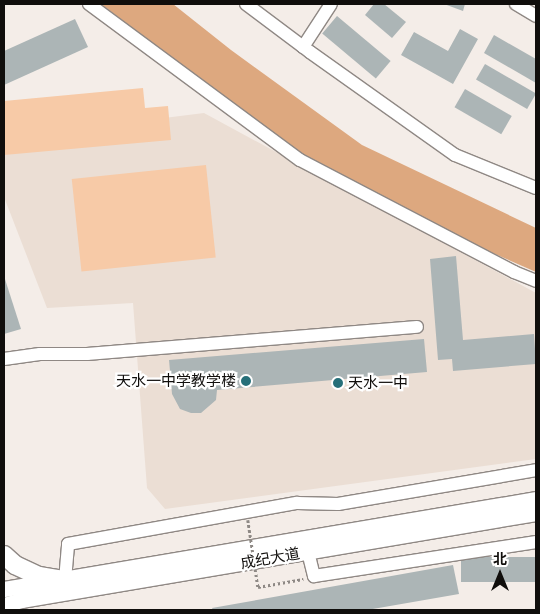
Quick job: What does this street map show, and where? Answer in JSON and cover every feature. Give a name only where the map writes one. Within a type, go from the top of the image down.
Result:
[{"type":"highway","points":[[4,555],[15,565],[39,576],[66,580]]},
{"type":"main road","name":"成纪大道","points":[[4,589],[536,500]]},
{"type":"main road","name":"成纪大道","points":[[4,605],[21,600],[536,513]]},
{"type":"street","points":[[89,4],[300,160],[514,272],[536,281]]},
{"type":"street","points":[[246,4],[455,155],[536,188]]},
{"type":"street","points":[[303,47],[331,4]]},
{"type":"street","points":[[516,4],[536,16]]},
{"type":"street","points":[[4,359],[40,354],[87,354],[417,327]]},
{"type":"street","points":[[66,580],[68,544],[297,503],[338,504],[536,470]]},
{"type":"street","points":[[308,552],[314,576],[536,542]]},
{"type":"path","points":[[248,520],[258,587],[314,576]]},
{"type":"shaded area","points":[[101,4],[173,4],[231,50],[362,145],[536,228],[536,272],[447,233],[302,154]]},
{"type":"shaded area","points":[[143,88],[145,108],[168,106],[171,140],[4,155],[4,101]]},
{"type":"shaded area","name":"天水一中","points":[[204,113],[536,293],[536,459],[165,509],[147,488],[133,303],[47,308],[4,197],[4,138]]},
{"type":"shaded area","points":[[206,165],[216,257],[81,272],[72,179]]},
{"type":"building","points":[[374,4],[384,4],[406,22],[392,38],[365,15]]},
{"type":"building","points":[[444,4],[465,4],[463,11]]},
{"type":"building","points":[[337,16],[391,61],[376,79],[322,34]]},
{"type":"building","points":[[75,19],[88,47],[4,85],[4,51]]},
{"type":"building","points":[[460,29],[478,39],[453,84],[401,55],[414,32],[448,51]]},
{"type":"building","points":[[494,35],[536,59],[536,83],[484,53]]},
{"type":"building","points":[[485,64],[536,93],[527,109],[476,80]]},
{"type":"building","points":[[465,89],[512,116],[501,134],[454,107]]},
{"type":"building","points":[[456,256],[463,340],[534,334],[536,364],[453,371],[452,359],[438,360],[430,259]]},
{"type":"building","points":[[4,276],[21,329],[4,334]]},
{"type":"building","name":"天水一中学教学楼","points":[[424,339],[427,372],[217,390],[216,400],[201,413],[191,413],[180,409],[172,394],[169,360]]},
{"type":"building","points":[[461,557],[536,557],[536,582],[461,582]]},
{"type":"building","points":[[453,565],[459,594],[367,610],[213,610],[212,608]]},
{"type":"place","name":"天水一中学教学楼","points":[[246,381]]},
{"type":"place","name":"天水一中","points":[[338,383]]}]
